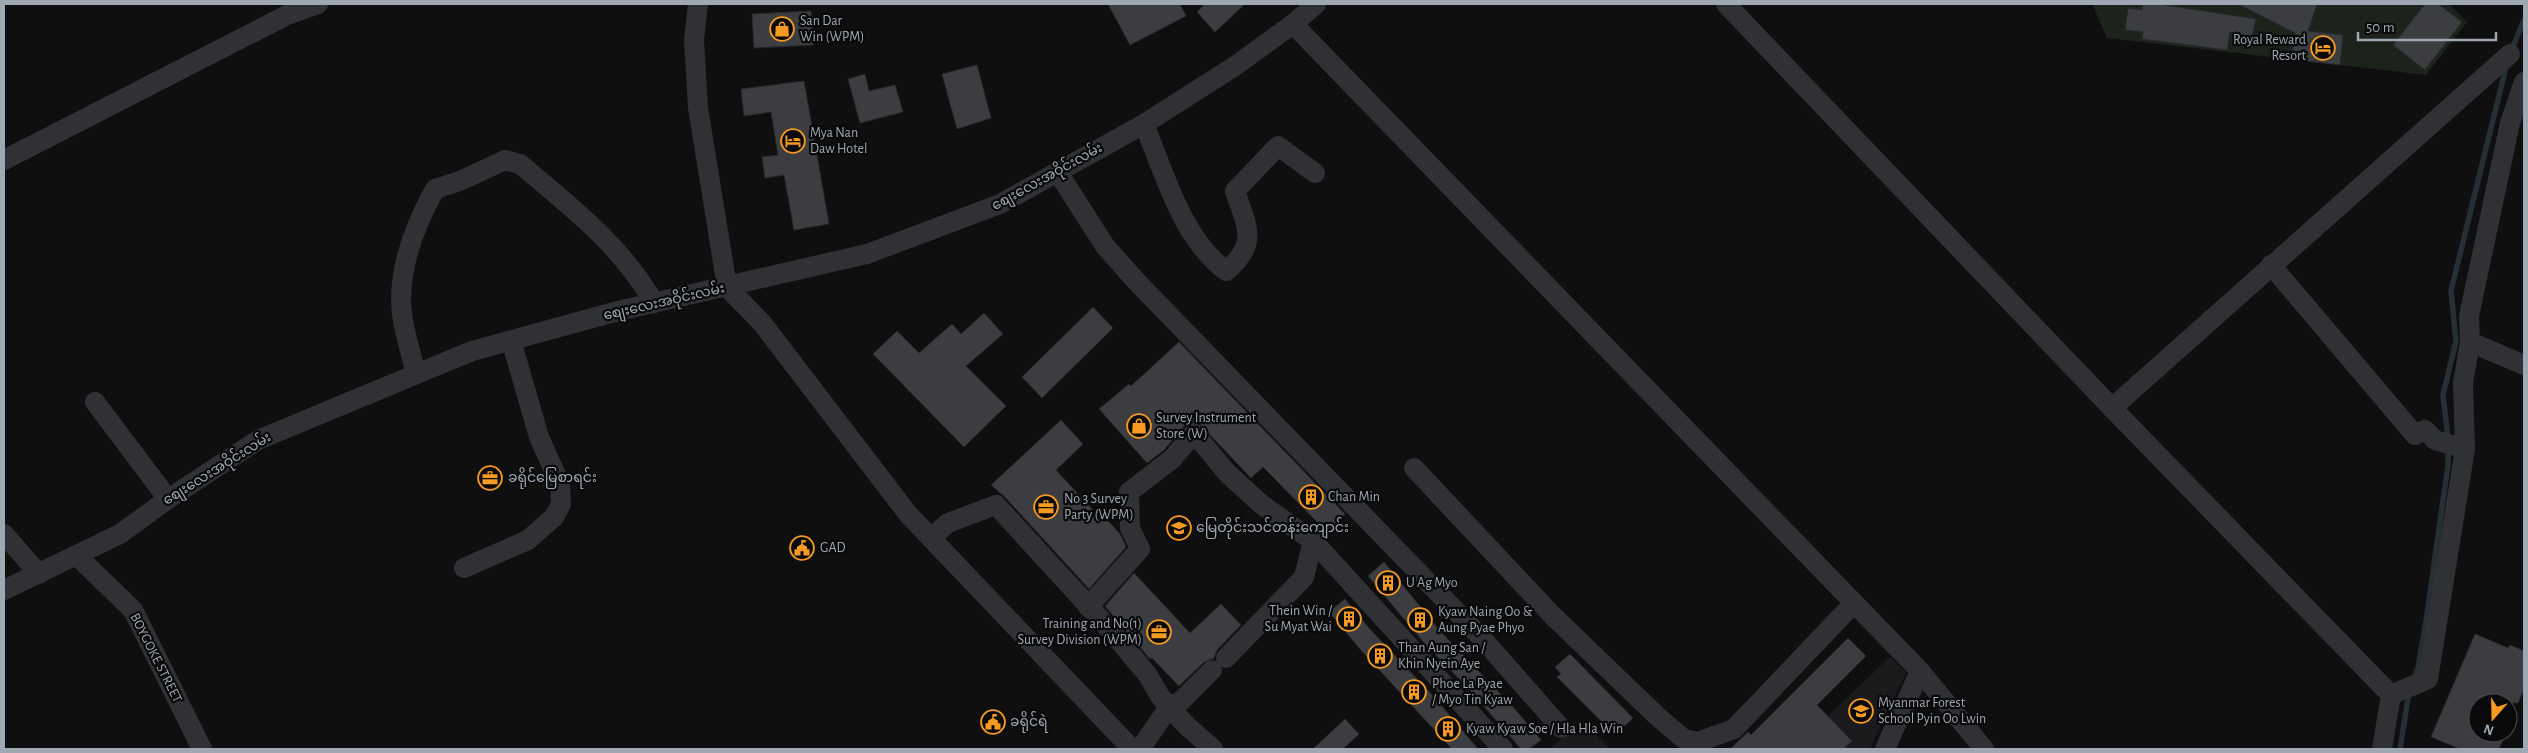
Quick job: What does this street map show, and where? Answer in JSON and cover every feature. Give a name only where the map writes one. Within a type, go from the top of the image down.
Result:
[{"type":"street","points":[[4,160],[287,15],[318,4]]},
{"type":"street","points":[[698,4],[694,40],[698,108],[727,287],[762,323],[908,514],[1132,749]]},
{"type":"street","name":"စျေးလေးအဝိုင်းလမ်း","points":[[4,590],[120,534],[168,499],[258,440],[472,351],[654,303],[867,254],[1000,204],[1144,124],[1235,66],[1293,24],[1316,4]]},
{"type":"street","points":[[1726,4],[2112,408],[2396,692]]},
{"type":"street","points":[[1293,24],[1920,671],[1984,749]]},
{"type":"street","points":[[2112,408],[2510,54]]},
{"type":"street","points":[[2396,692],[2428,679],[2461,448],[2463,383],[2470,342],[2469,316],[2510,123],[2524,82]]},
{"type":"street","points":[[1144,124],[1187,226],[1209,259],[1226,271],[1239,260],[1249,233],[1236,191],[1278,146],[1314,173]]},
{"type":"street","points":[[416,374],[402,313],[403,278],[422,211],[435,189],[460,182],[505,160],[520,164],[594,226],[642,282],[654,303]]},
{"type":"street","points":[[1058,171],[1105,246],[1137,282],[1480,636],[1561,728]]},
{"type":"street","points":[[2271,265],[2415,436],[2425,430],[2435,440],[2461,448]]},
{"type":"street","points":[[464,568],[528,540],[554,517],[561,504],[560,484],[538,437],[512,340]]},
{"type":"street","points":[[2470,342],[2524,365]]},
{"type":"street","points":[[94,402],[168,499]]},
{"type":"street","points":[[1088,607],[1140,549],[1130,528],[1129,492],[1172,459],[1194,433],[1227,472],[1261,504],[1313,542],[1503,749]]},
{"type":"street","points":[[1414,468],[1552,615],[1657,716],[1684,739],[1698,742],[1734,728],[1854,604]]},
{"type":"street","points":[[931,538],[948,523],[996,505],[1147,674],[1160,696],[1187,726],[1213,749]]},
{"type":"street","points":[[4,534],[39,574]]},
{"type":"street","points":[[1140,749],[1169,706],[1181,701],[1304,577],[1313,542]]},
{"type":"street","name":"BOYGOKE STREET","points":[[76,555],[133,610],[202,749]]},
{"type":"street","points":[[1885,749],[1920,671]]},
{"type":"street","points":[[2382,749],[2396,692]]},
{"type":"shaded area","name":"Royal Reward Resort","points":[[2092,4],[2449,4],[2467,22],[2426,75],[2107,38]]},
{"type":"shaded area","name":"Myanmar Forest School Pyin Oo Lwin","points":[[1890,657],[1906,673],[1870,749],[1793,749]]},
{"type":"shaded area","points":[[1582,720],[1610,749],[1550,749]]},
{"type":"building","points":[[1108,4],[1180,4],[1186,16],[1130,45]]},
{"type":"building","points":[[1205,4],[1245,4],[1215,32],[1197,12]]},
{"type":"building","points":[[2143,4],[2158,4],[2256,19],[2252,37],[2230,32],[2227,50],[2142,39],[2143,32],[2125,30],[2128,8],[2142,10]]},
{"type":"building","points":[[2238,4],[2317,4],[2308,31],[2343,35],[2340,65],[2292,59],[2295,33]]},
{"type":"building","points":[[2425,4],[2438,4],[2462,22],[2425,70],[2393,45]]},
{"type":"building","name":"San Dar Win (WPM)","points":[[811,11],[813,45],[754,48],[752,14]]},
{"type":"building","points":[[977,65],[991,118],[957,129],[942,74]]},
{"type":"building","points":[[865,74],[869,91],[895,85],[903,112],[860,123],[848,79]]},
{"type":"building","points":[[804,81],[829,224],[794,230],[784,175],[765,178],[762,157],[778,155],[771,112],[744,116],[741,89]]},
{"type":"building","points":[[1093,307],[1113,328],[1042,398],[1022,377]]},
{"type":"building","points":[[984,313],[1003,334],[966,366],[1006,406],[964,447],[873,354],[897,331],[919,353],[952,324],[961,334]]},
{"type":"building","points":[[1179,342],[1345,514],[1327,532],[1263,467],[1251,478],[1198,422],[1191,422],[1185,425],[1164,450],[1147,463],[1099,409],[1129,384],[1131,386]]},
{"type":"building","name":"No 3 Survey Party (WPM)","points":[[1061,420],[1083,444],[1056,470],[1104,522],[1107,520],[1120,534],[1126,547],[1089,589],[1005,497],[991,485]]},
{"type":"building","points":[[1384,562],[1439,630],[1514,708],[1541,740],[1529,749],[1521,749],[1467,687],[1425,644],[1368,576]]},
{"type":"building","name":"Training and No(1) Survey Division (WPM)","points":[[1134,573],[1190,633],[1221,604],[1241,625],[1217,650],[1214,658],[1204,662],[1179,686],[1152,658],[1150,659],[1105,606]]},
{"type":"building","points":[[1345,599],[1368,627],[1436,699],[1478,749],[1452,749],[1360,649],[1329,612]]},
{"type":"building","points":[[2475,634],[2508,648],[2510,645],[2524,651],[2524,689],[2518,703],[2518,693],[2468,693],[2468,743],[2502,743],[2499,749],[2460,749],[2431,737]]},
{"type":"building","points":[[1848,638],[1866,656],[1817,705],[1852,741],[1843,749],[1730,749],[1748,732],[1751,735]]},
{"type":"building","points":[[1570,654],[1633,718],[1617,733],[1611,726],[1607,727],[1557,677],[1561,674],[1555,667]]},
{"type":"building","points":[[1345,719],[1359,734],[1343,749],[1313,749]]},
{"type":"waterway","points":[[2511,51],[2524,20]]},
{"type":"waterway","points":[[2448,439],[2443,395],[2456,341],[2451,291],[2506,67]]},
{"type":"waterway","points":[[2414,679],[2418,668],[2426,621],[2448,465],[2448,449]]},
{"type":"waterway","points":[[2400,749],[2409,692]]},
{"type":"place","name":"San Dar Win (WPM)","points":[[782,29]]},
{"type":"place","name":"Royal Reward Resort","points":[[2323,48]]},
{"type":"place","name":"Mya Nan Daw Hotel","points":[[793,141]]},
{"type":"place","name":"Survey Instrument Store (W)","points":[[1139,426]]},
{"type":"place","name":"ခရိုင်မြေစာရင်း","points":[[490,478]]},
{"type":"place","name":"Chan Min","points":[[1311,497]]},
{"type":"place","name":"No 3 Survey Party (WPM)","points":[[1046,507]]},
{"type":"place","name":"မြေတိုင်းသင်တန်းကျောင်း","points":[[1179,528]]},
{"type":"place","name":"GAD","points":[[802,548]]},
{"type":"place","name":"U Ag Myo","points":[[1388,583]]},
{"type":"place","name":"Thein Win / Su Myat Wai","points":[[1349,619]]},
{"type":"place","name":"Kyaw Naing Oo & Aung Pyae Phyo","points":[[1420,620]]},
{"type":"place","name":"Training and No(1) Survey Division (WPM)","points":[[1159,632]]},
{"type":"place","name":"Than Aung San / Khin Nyein Aye","points":[[1380,656]]},
{"type":"place","name":"Phoe La Pyae / Myo Tin Kyaw","points":[[1414,692]]},
{"type":"place","name":"Myanmar Forest School Pyin Oo Lwin","points":[[1861,711]]},
{"type":"place","name":"ခရိုင်ရဲ","points":[[993,722]]},
{"type":"place","name":"Kyaw Kyaw Soe / Hla Hla Win","points":[[1448,729]]}]
